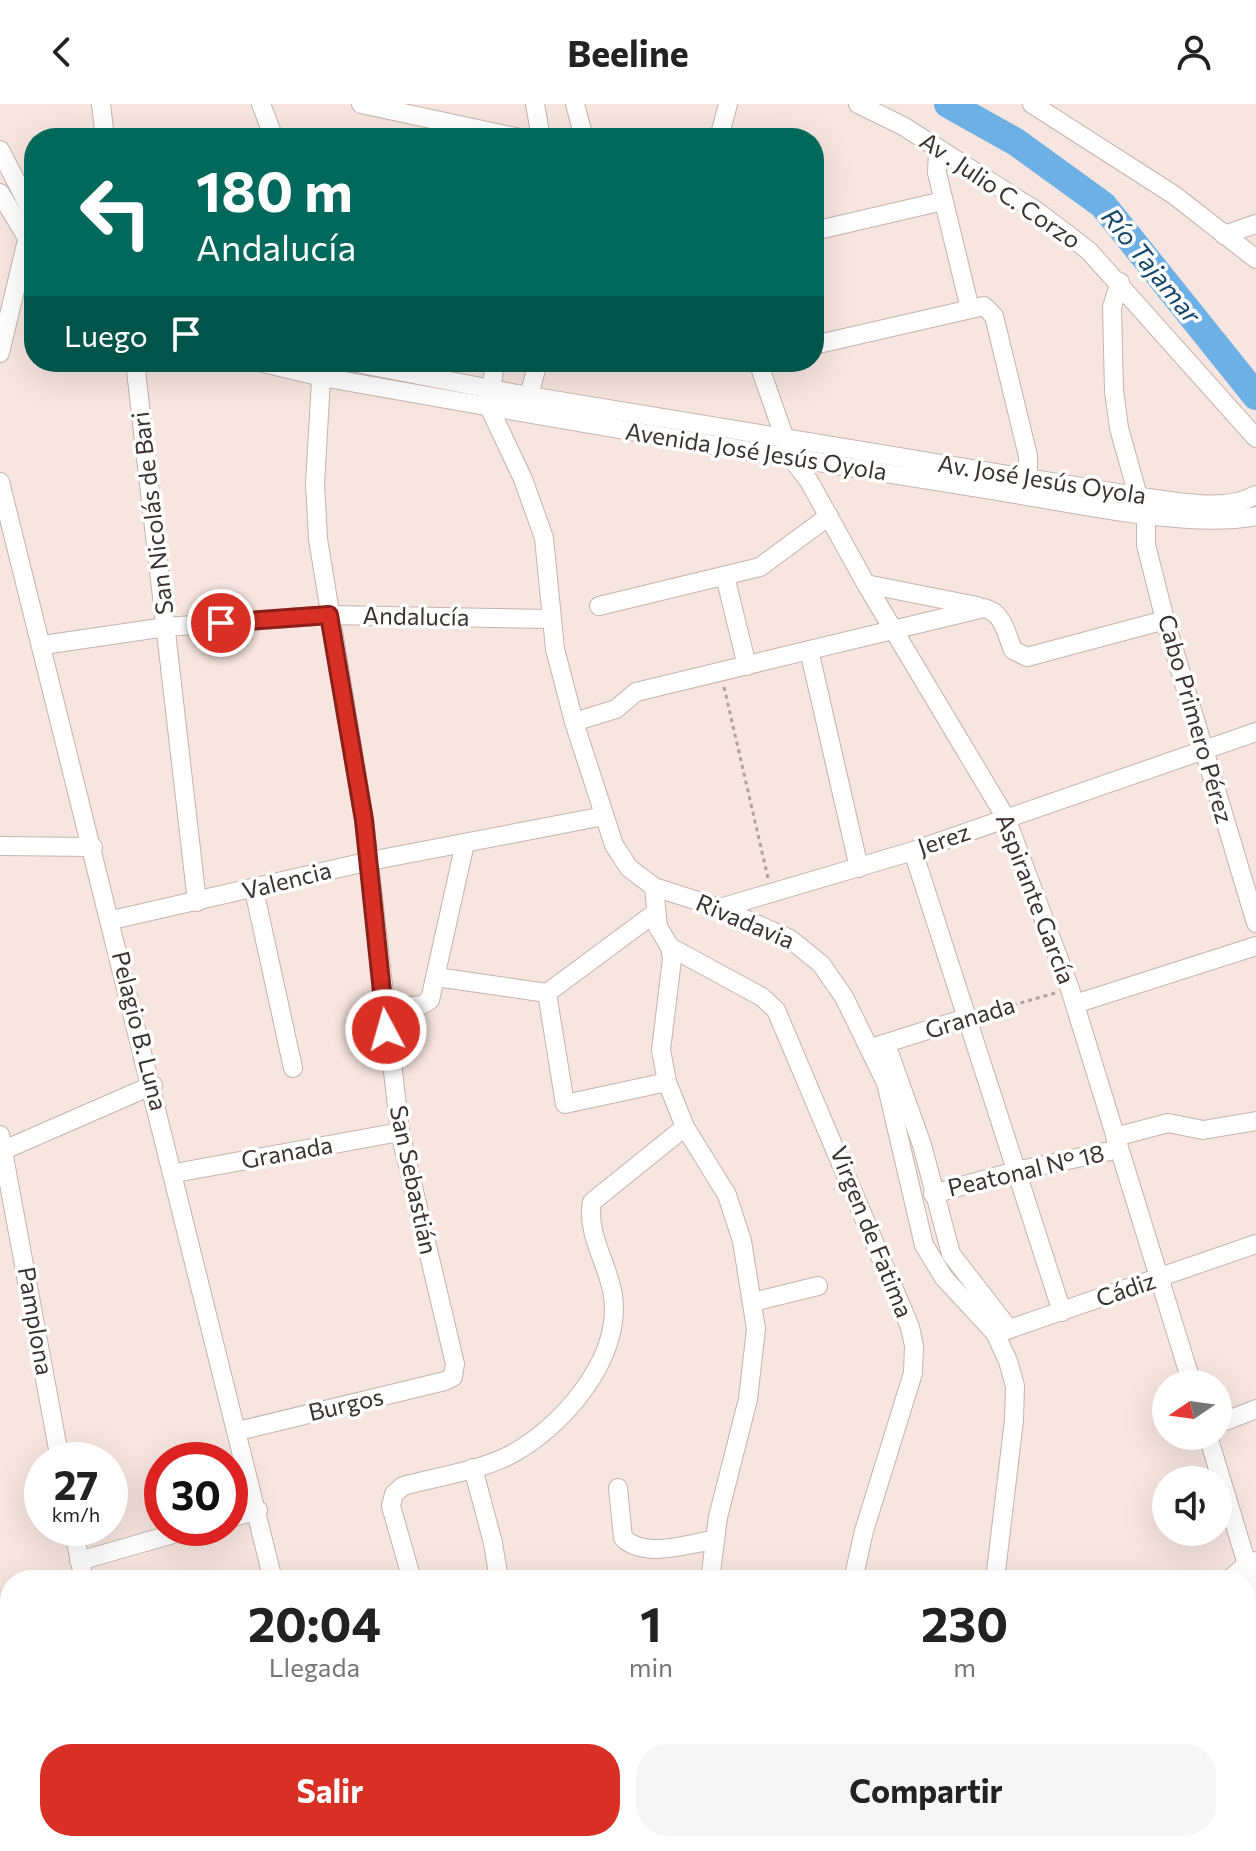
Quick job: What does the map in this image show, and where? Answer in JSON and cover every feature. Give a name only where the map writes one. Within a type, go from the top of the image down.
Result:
[{"type":"street","points":[[101,104],[104,128]]},
{"type":"street","points":[[261,104],[270,128]]},
{"type":"street","points":[[361,104],[473,128]]},
{"type":"street","points":[[535,104],[539,128]]},
{"type":"street","points":[[575,104],[581,128]]},
{"type":"street","points":[[722,128],[728,104]]},
{"type":"street","name":"Av . Julio C. Corzo","points":[[858,104],[903,126],[1038,212],[1089,251],[1120,282],[1256,438]]},
{"type":"street","points":[[893,104],[903,126]]},
{"type":"street","points":[[1036,105],[1174,195],[1256,259]]},
{"type":"street","points":[[0,150],[24,197]]},
{"type":"street","points":[[938,150],[943,201],[970,309]]},
{"type":"street","points":[[0,193],[24,232]]},
{"type":"street","points":[[824,229],[943,201]]},
{"type":"street","points":[[1224,235],[1256,224]]},
{"type":"street","points":[[0,353],[24,269]]},
{"type":"street","name":"Cabo Primero Pérez","points":[[1120,282],[1112,307],[1114,391],[1119,428],[1142,505],[1146,545],[1165,620],[1256,923]]},
{"type":"street","points":[[824,343],[984,306],[994,316],[1028,456],[1028,478]]},
{"type":"street","name":"San Nicolás de Bari","points":[[136,372],[197,902]]},
{"type":"street","name":"San Sebastián","points":[[322,372],[315,484],[329,615],[370,861],[400,1132],[455,1364],[453,1377]]},
{"type":"street","name":"Avenida José Jesús Oyola","points":[[340,372],[489,397],[792,459],[1254,518]]},
{"type":"street","points":[[390,372],[489,397],[529,396],[783,437]]},
{"type":"street","points":[[489,397],[493,372]]},
{"type":"street","points":[[529,396],[535,372]]},
{"type":"street","name":"Aspirante García","points":[[761,372],[792,459],[829,516],[866,584],[1006,818],[1073,996],[1188,1370]]},
{"type":"street","name":"Rivadavia","points":[[489,397],[540,526],[550,619],[574,722],[614,845],[629,868],[654,887],[720,908],[806,949],[878,1046],[896,1116],[917,1229],[924,1245],[944,1278],[1002,1331],[1015,1386],[996,1570]]},
{"type":"street","name":"Avenida José Jesús Oyola","points":[[783,437],[827,445]]},
{"type":"street","name":"Av. José Jesús Oyola","points":[[827,445],[1028,478],[1142,505],[1249,498]]},
{"type":"street","name":"Pelagio B. Luna","points":[[0,482],[175,1173],[271,1570]]},
{"type":"street","points":[[1249,498],[1254,518]]},
{"type":"street","points":[[599,606],[760,567],[829,516]]},
{"type":"street","points":[[725,576],[747,666]]},
{"type":"street","points":[[866,584],[992,610],[1001,620],[1013,650],[1027,657],[1165,620]]},
{"type":"street","points":[[574,722],[616,709],[636,692],[984,608]]},
{"type":"street","name":"Andalucía","points":[[43,645],[166,627],[329,615],[550,619]]},
{"type":"street","points":[[809,650],[859,868]]},
{"type":"street","name":"Jerez","points":[[720,908],[913,851],[1256,732]]},
{"type":"street","name":"Valencia","points":[[112,920],[254,890],[370,861],[604,816]]},
{"type":"street","points":[[384,1009],[422,1005],[430,1000],[465,843]]},
{"type":"street","points":[[0,846],[93,847]]},
{"type":"street","points":[[913,851],[1062,1312]]},
{"type":"street","points":[[654,887],[658,927],[670,947],[661,1050],[667,1082],[685,1127],[727,1195],[742,1241],[756,1329],[754,1366],[714,1540],[711,1570]]},
{"type":"street","points":[[254,890],[293,1068]]},
{"type":"street","points":[[436,977],[547,993],[655,913]]},
{"type":"street","points":[[1073,996],[1256,946]]},
{"type":"street","name":"Virgen de Fatima","points":[[670,947],[762,997],[776,1010],[807,1076],[910,1327],[914,1346],[913,1373],[864,1531],[855,1570]]},
{"type":"street","points":[[547,993],[565,1104],[667,1082]]},
{"type":"street","name":"Granada","points":[[878,1046],[966,1018]]},
{"type":"street","points":[[878,1046],[922,1145],[951,1254],[1002,1331]]},
{"type":"street","points":[[2,1142],[153,1085]]},
{"type":"street","name":"Peatonal N° 18","points":[[933,1194],[1117,1143],[1168,1123],[1203,1130],[1256,1121]]},
{"type":"street","points":[[409,1570],[391,1506],[394,1494],[403,1486],[505,1457],[531,1443],[578,1396],[607,1344],[614,1298],[589,1216],[592,1202],[685,1127]]},
{"type":"street","name":"Granada","points":[[175,1173],[400,1132]]},
{"type":"street","name":"Pamplona","points":[[2,1142],[57,1442]]},
{"type":"street","name":"Cádiz","points":[[1002,1331],[1256,1244]]},
{"type":"street","points":[[753,1302],[818,1286]]},
{"type":"street","name":"Burgos","points":[[238,1431],[453,1377]]},
{"type":"street","points":[[1232,1418],[1256,1409]]},
{"type":"street","points":[[1212,1450],[1250,1570]]},
{"type":"street","points":[[473,1468],[497,1570]]},
{"type":"street","points":[[618,1488],[623,1538],[632,1547],[645,1549],[714,1540]]},
{"type":"street","points":[[248,1513],[258,1510]]},
{"type":"street","points":[[79,1561],[144,1542]]},
{"type":"street","points":[[76,1546],[81,1570]]},
{"type":"path","points":[[721,673],[772,893]]},
{"type":"path","name":"Granada","points":[[966,1018],[1073,996]]},
{"type":"waterway","name":"Río Tajamar","points":[[948,104],[1016,142],[1103,205],[1256,396]]},
{"type":"route","points":[[221,623],[329,615],[370,861],[386,1030]]}]
